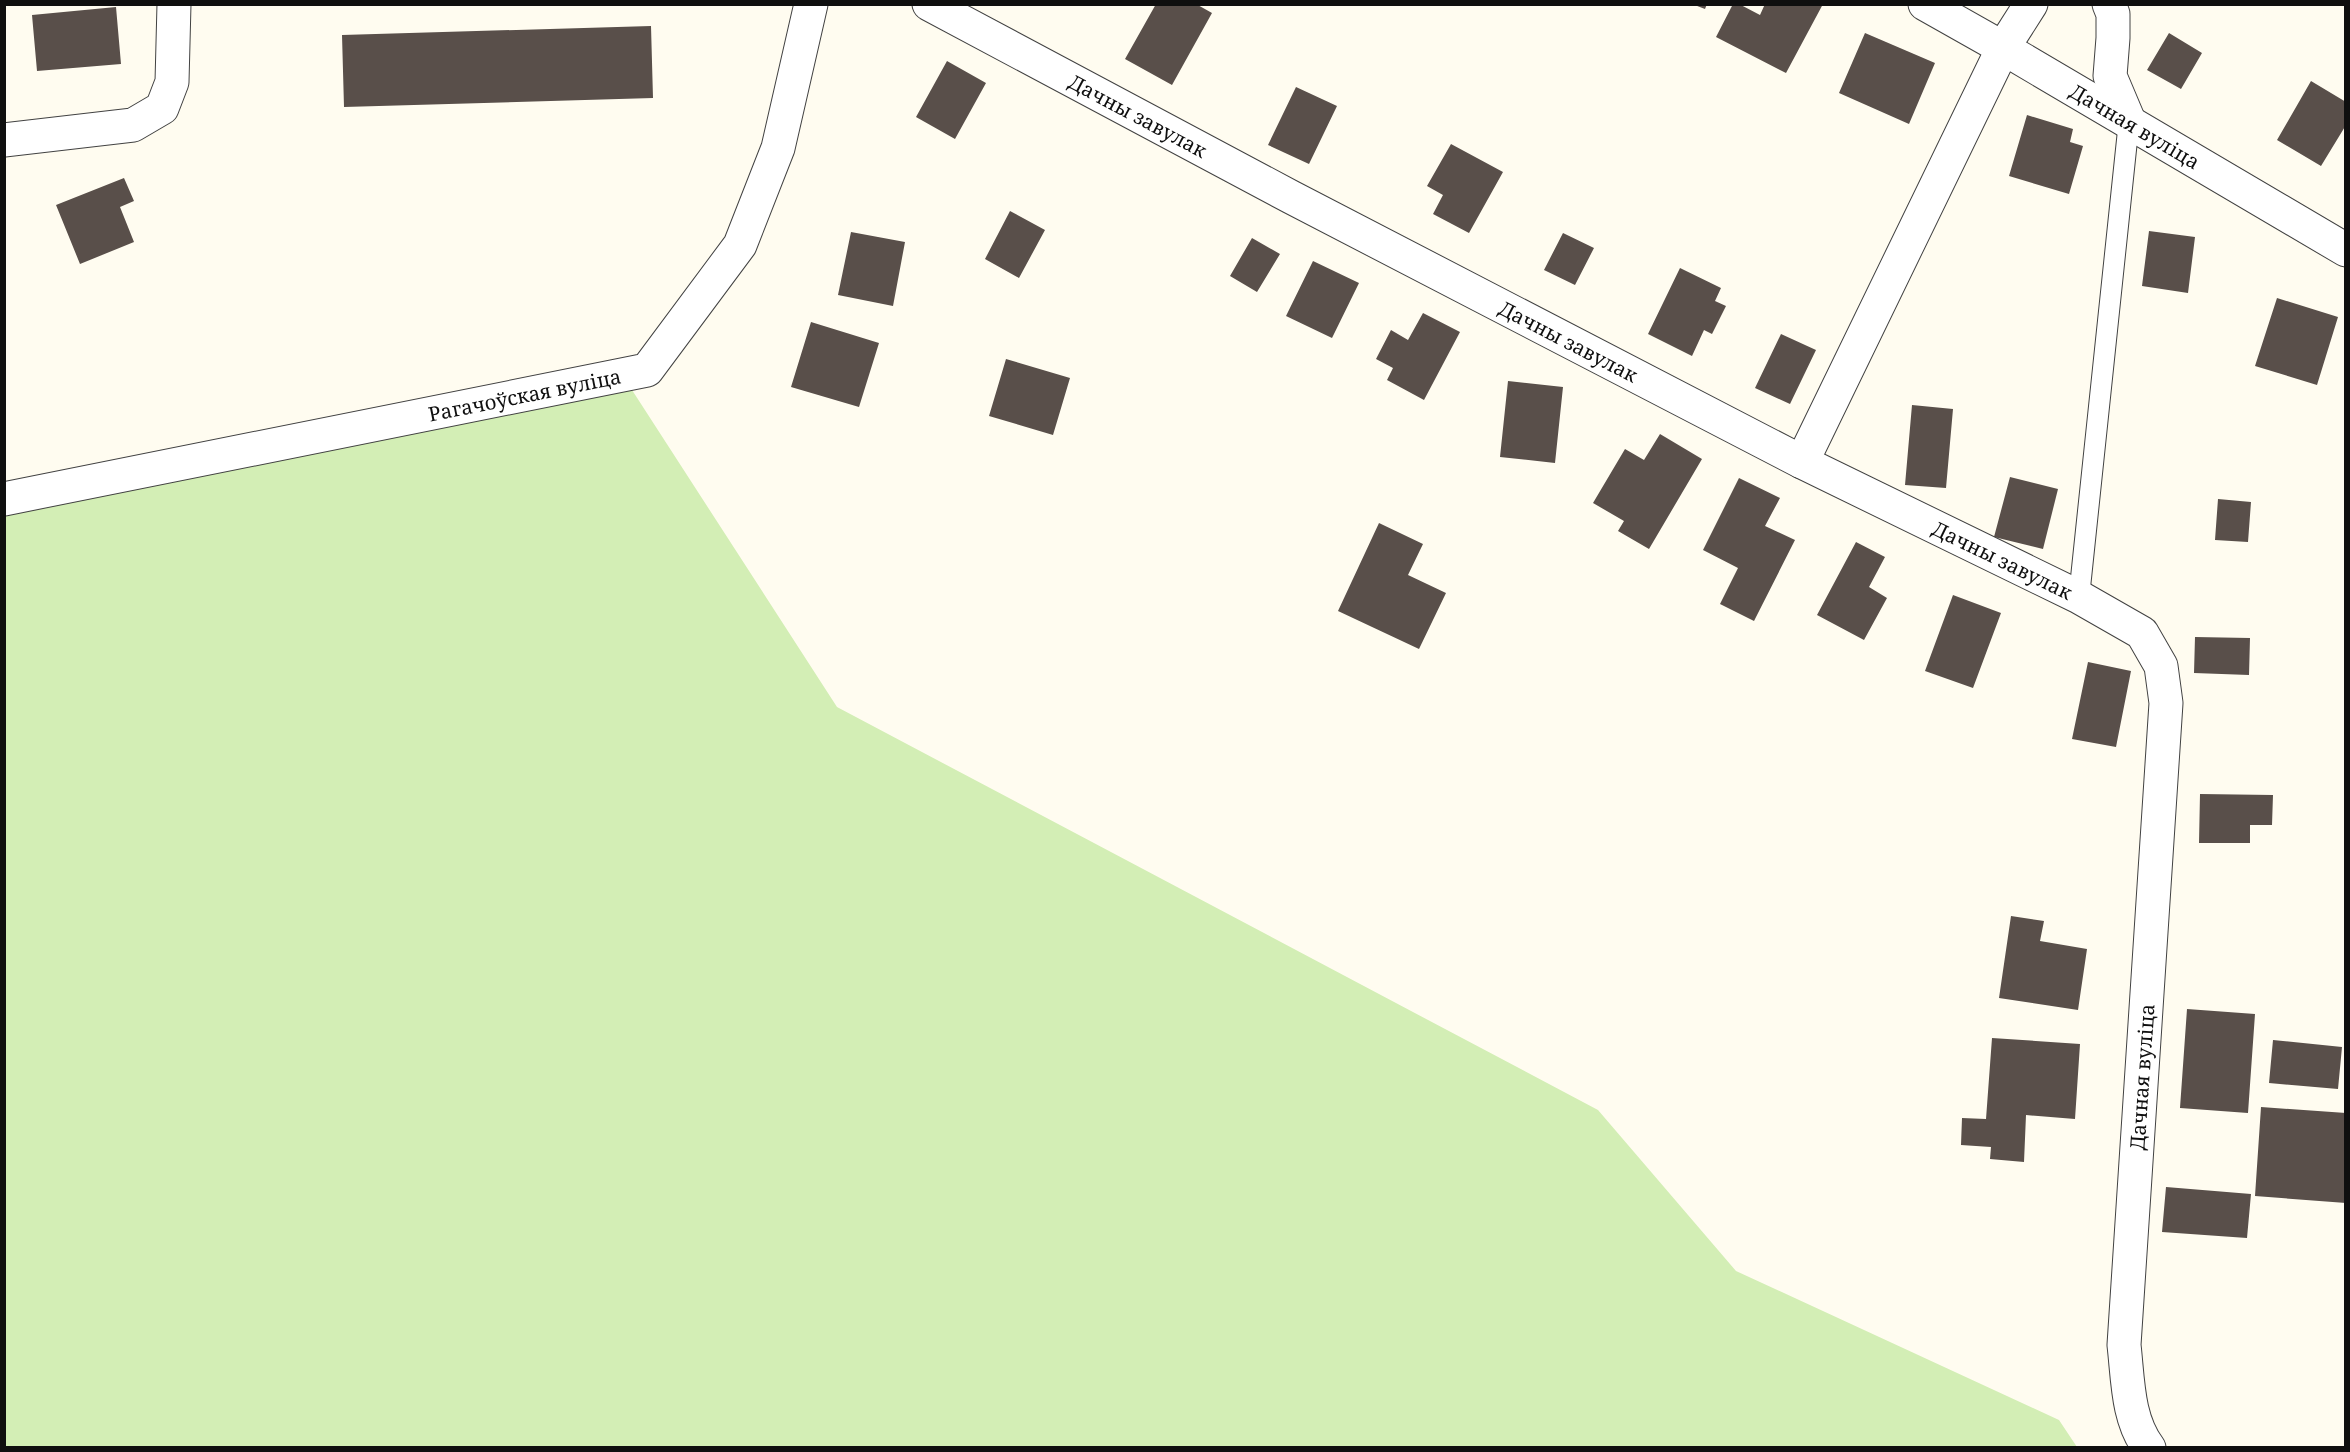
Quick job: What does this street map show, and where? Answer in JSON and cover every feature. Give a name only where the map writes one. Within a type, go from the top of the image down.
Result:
[{"type":"street","points":[[4,140],[133,125],[162,108],[172,82],[174,4]]},
{"type":"street","name":"Рагачоўская вуліца","points":[[4,499],[647,370],[740,245],[778,148],[811,4]]},
{"type":"street","name":"Дачная вуліца","points":[[1924,4],[2346,250]]},
{"type":"street","points":[[1802,462],[2002,48],[2031,4]]},
{"type":"street","points":[[2109,4],[2112,14],[2113,38],[2110,76],[2129,122]]},
{"type":"street","name":"Дачны завулак","points":[[931,5],[1291,197],[1802,462],[2079,597],[2142,633],[2161,666],[2166,703]]},
{"type":"street","name":"Дачная вуліца","points":[[2149,1448],[2131,1407],[2124,1345],[2166,703]]},
{"type":"lane","points":[[2079,597],[2129,122]]},
{"type":"green space","points":[[632,390],[837,707],[1598,1110],[1736,1271],[2059,1420],[2077,1447],[5,1448],[5,508]]},
{"type":"building","points":[[1156,4],[1196,4],[1212,13],[1172,85],[1125,59]]},
{"type":"building","points":[[1692,4],[1707,4],[1705,9]]},
{"type":"building","points":[[1733,4],[1739,4],[1760,15],[1765,4],[1823,4],[1786,73],[1716,37]]},
{"type":"building","points":[[116,7],[121,64],[37,71],[32,15]]},
{"type":"building","points":[[651,26],[653,98],[344,107],[342,35]]},
{"type":"building","points":[[1865,33],[1935,63],[1909,124],[1839,93]]},
{"type":"building","points":[[2169,33],[2202,53],[2181,89],[2147,70]]},
{"type":"building","points":[[947,61],[986,83],[955,139],[916,117]]},
{"type":"building","points":[[2311,81],[2346,102],[2346,125],[2321,166],[2277,140]]},
{"type":"building","points":[[1296,87],[1337,106],[1309,164],[1268,145]]},
{"type":"building","points":[[2027,115],[2073,129],[2070,142],[2083,146],[2069,194],[2009,176]]},
{"type":"building","points":[[1451,144],[1503,172],[1469,233],[1433,214],[1443,195],[1427,186]]},
{"type":"building","points":[[124,178],[134,201],[120,207],[134,242],[80,264],[56,205]]},
{"type":"building","points":[[1010,211],[1045,230],[1019,278],[985,259]]},
{"type":"building","points":[[2149,231],[2195,237],[2188,293],[2142,286]]},
{"type":"building","points":[[851,232],[905,242],[893,306],[838,295]]},
{"type":"building","points":[[1563,233],[1594,248],[1575,285],[1544,270]]},
{"type":"building","points":[[1252,238],[1280,254],[1257,292],[1230,276]]},
{"type":"building","points":[[1313,261],[1359,283],[1332,338],[1286,316]]},
{"type":"building","points":[[1680,268],[1721,288],[1715,301],[1726,306],[1712,334],[1704,330],[1692,356],[1648,334]]},
{"type":"building","points":[[2277,298],[2338,317],[2317,385],[2255,366]]},
{"type":"building","points":[[1423,313],[1460,332],[1424,400],[1387,380],[1393,368],[1376,359],[1391,330],[1408,340]]},
{"type":"building","points":[[811,322],[879,343],[859,407],[791,387]]},
{"type":"building","points":[[1781,334],[1816,350],[1790,404],[1755,388]]},
{"type":"building","points":[[1006,359],[1070,378],[1053,435],[989,416]]},
{"type":"building","points":[[1508,381],[1563,387],[1555,463],[1500,457]]},
{"type":"building","points":[[1912,405],[1953,409],[1946,488],[1905,485]]},
{"type":"building","points":[[1660,434],[1702,459],[1649,549],[1618,531],[1624,521],[1593,503],[1625,449],[1644,460]]},
{"type":"building","points":[[2010,477],[2058,489],[2043,549],[1994,537]]},
{"type":"building","points":[[1739,478],[1780,498],[1765,526],[1795,540],[1754,621],[1720,604],[1738,568],[1703,550]]},
{"type":"building","points":[[2218,499],[2251,502],[2248,542],[2215,540]]},
{"type":"building","points":[[1379,523],[1423,544],[1408,575],[1446,593],[1419,649],[1338,611]]},
{"type":"building","points":[[1856,542],[1885,557],[1869,587],[1887,598],[1864,640],[1817,615]]},
{"type":"building","points":[[1953,595],[2001,613],[1973,688],[1925,671]]},
{"type":"building","points":[[2195,637],[2250,638],[2249,675],[2194,673]]},
{"type":"building","points":[[2088,662],[2131,671],[2116,747],[2072,739]]},
{"type":"building","points":[[2200,794],[2273,795],[2272,825],[2250,825],[2250,843],[2199,843]]},
{"type":"building","points":[[2011,916],[2044,921],[2040,941],[2087,949],[2078,1010],[1999,998]]},
{"type":"building","points":[[2187,1009],[2255,1014],[2248,1113],[2180,1108]]},
{"type":"building","points":[[1992,1038],[2080,1044],[2075,1119],[2026,1115],[2024,1162],[1990,1159],[1991,1147],[1961,1145],[1962,1118],[1986,1119]]},
{"type":"building","points":[[2273,1040],[2342,1047],[2338,1089],[2269,1083]]},
{"type":"building","points":[[2261,1107],[2346,1113],[2346,1203],[2255,1196]]},
{"type":"building","points":[[2166,1187],[2251,1194],[2247,1238],[2162,1232]]}]
